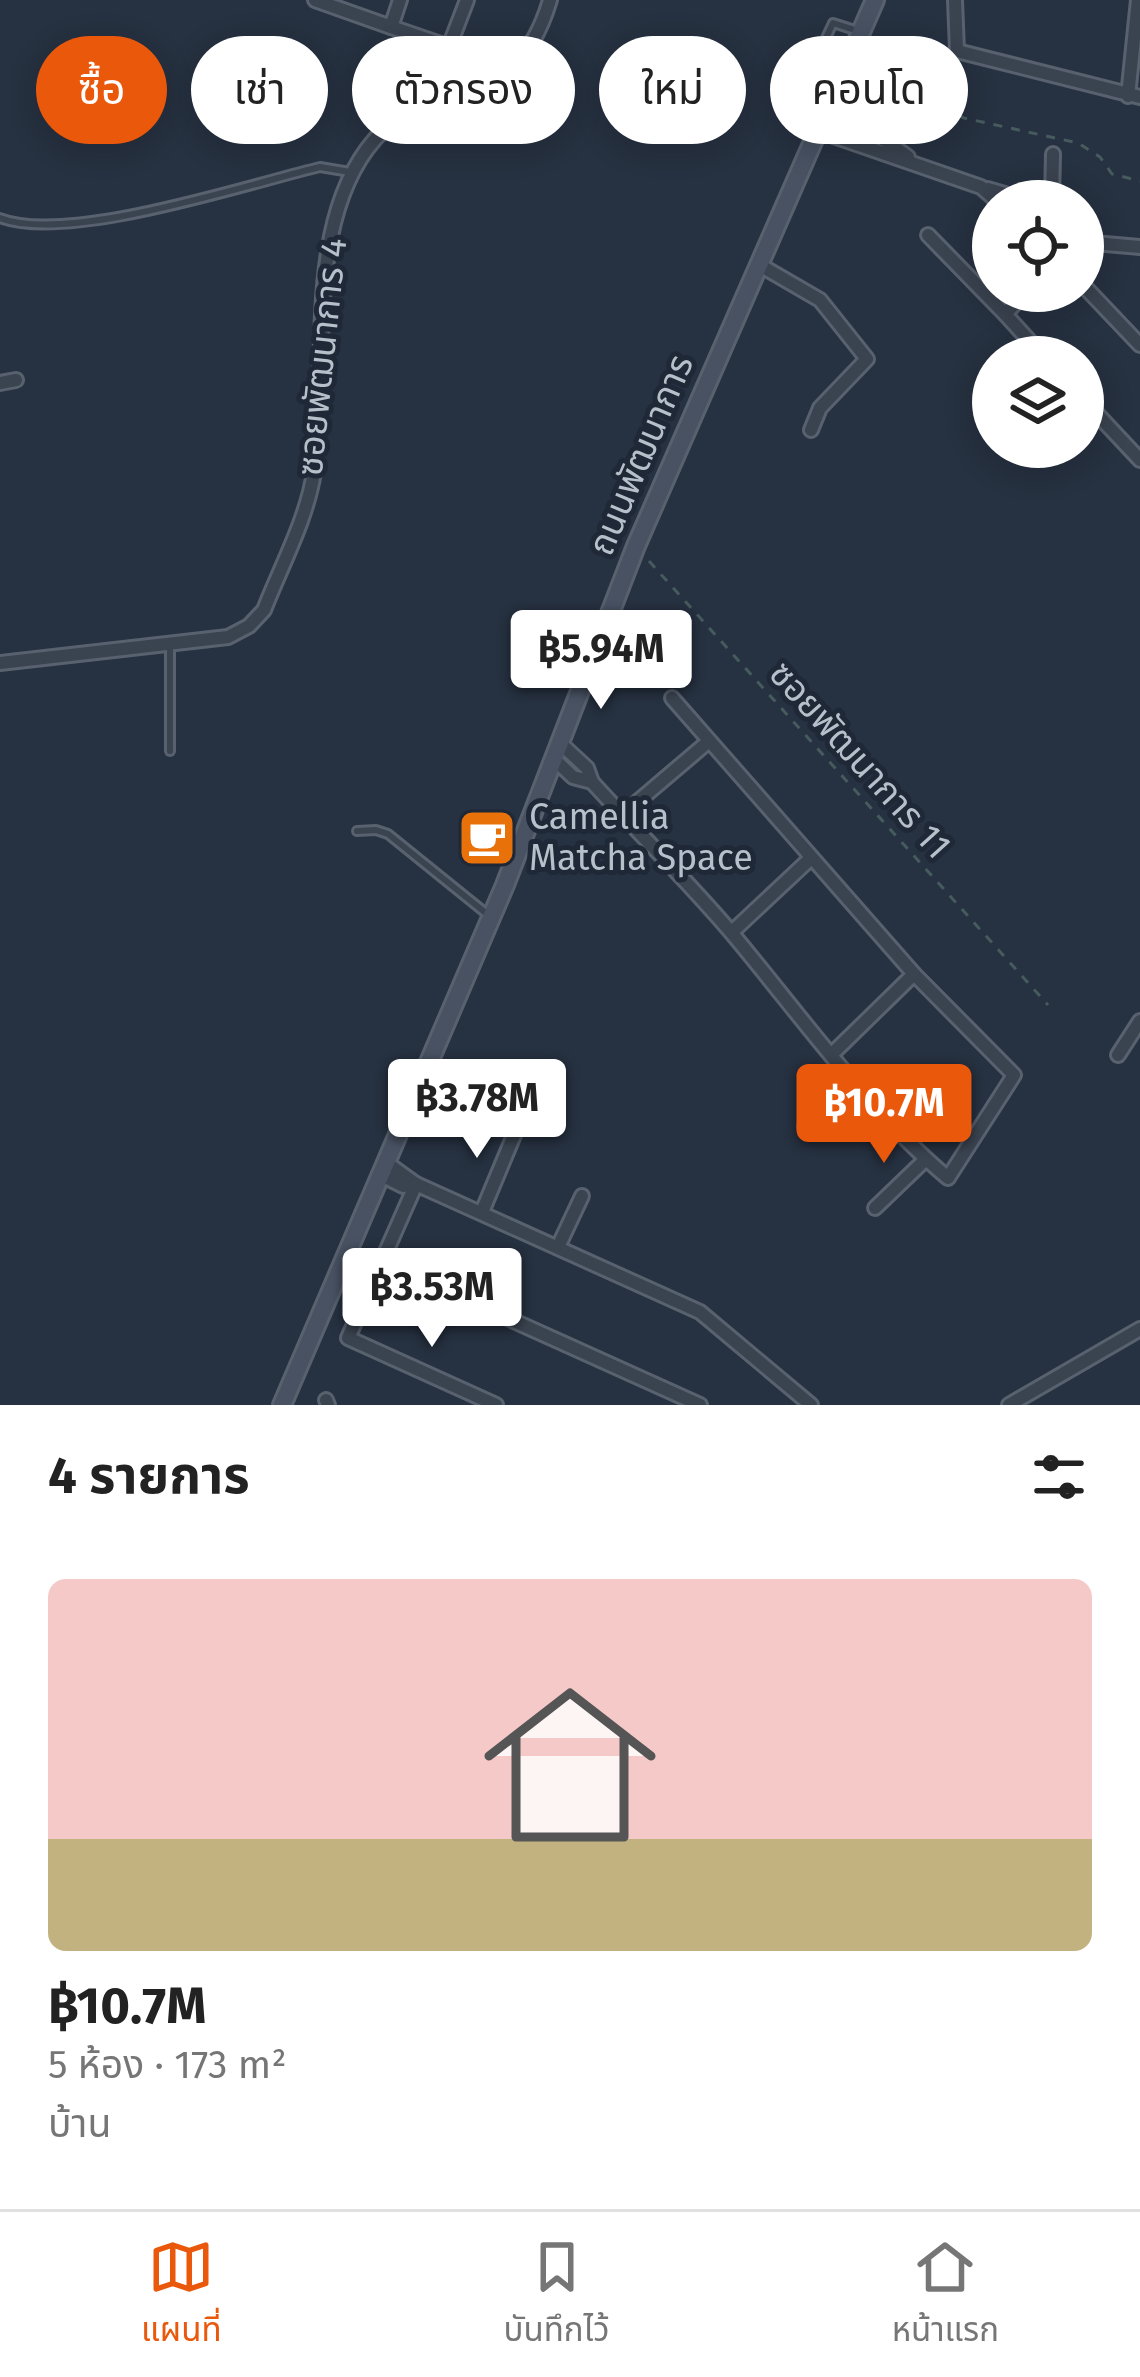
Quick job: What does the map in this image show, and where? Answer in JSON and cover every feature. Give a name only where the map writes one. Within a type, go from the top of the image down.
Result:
[{"type":"street","points":[[315,0],[417,36]]},
{"type":"street","points":[[391,27],[400,0]]},
{"type":"street","points":[[453,36],[466,0]]},
{"type":"street","points":[[535,36],[550,0]]},
{"type":"street","name":"ถนนพัฒนาการ","points":[[859,36],[875,0]]},
{"type":"street","points":[[955,0],[957,51],[1134,96],[1138,0]]},
{"type":"street","name":"ซอยพัฒนาการ 4","points":[[0,663],[228,637],[249,626],[264,610],[314,473],[320,313],[341,197],[371,144]]},
{"type":"street","name":"ถนนพัฒนาการ","points":[[282,1405],[490,916],[636,546],[813,144]]},
{"type":"street","points":[[852,144],[972,184]]},
{"type":"street","points":[[890,144],[914,161]]},
{"type":"street","points":[[1053,180],[1054,154]]},
{"type":"street","points":[[928,235],[1025,336]]},
{"type":"street","points":[[1104,244],[1140,248]]},
{"type":"street","points":[[758,264],[820,300],[867,359],[820,408],[811,430]]},
{"type":"street","points":[[1104,307],[1140,345]]},
{"type":"street","points":[[0,383],[16,380]]},
{"type":"street","points":[[1104,421],[1140,460]]},
{"type":"street","points":[[557,751],[573,777],[592,782],[732,932],[831,1054],[948,1178],[1014,1076],[914,974],[672,698]]},
{"type":"street","points":[[622,815],[709,741]]},
{"type":"street","points":[[732,932],[811,858]]},
{"type":"street","points":[[831,1054],[914,974]]},
{"type":"street","points":[[1118,1055],[1140,1021]]},
{"type":"street","points":[[805,1126],[856,1081]]},
{"type":"street","points":[[482,1212],[517,1128]]},
{"type":"street","points":[[875,1208],[926,1159]]},
{"type":"street","points":[[384,1169],[403,1186],[416,1184],[700,1312],[811,1405]]},
{"type":"street","points":[[416,1184],[348,1338],[496,1405]]},
{"type":"street","points":[[558,1247],[582,1196]]},
{"type":"street","points":[[380,1261],[700,1405]]},
{"type":"street","points":[[1009,1405],[1140,1329]]},
{"type":"lane","points":[[827,36],[833,23],[861,32]]},
{"type":"lane","points":[[0,218],[11,223],[56,224],[135,214],[320,167],[353,173]]},
{"type":"lane","points":[[170,646],[170,751]]},
{"type":"lane","points":[[357,831],[388,834],[490,916]]},
{"type":"path","points":[[968,119],[1078,143],[1100,158],[1112,174],[1140,181]]},
{"type":"path","name":"ซอยพัฒนาการ 11","points":[[636,546],[1048,1006]]},
{"type":"place","name":"Camellia Matcha Space","points":[[487,838]]}]
